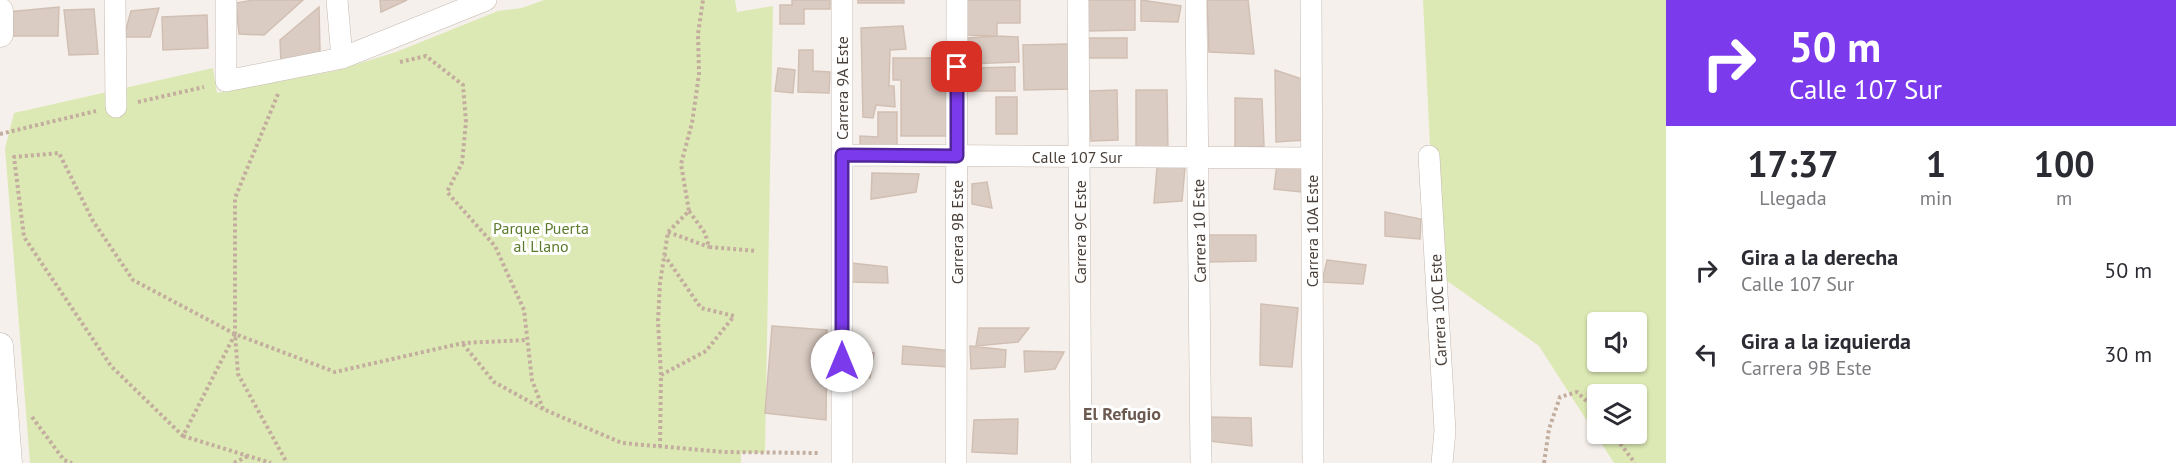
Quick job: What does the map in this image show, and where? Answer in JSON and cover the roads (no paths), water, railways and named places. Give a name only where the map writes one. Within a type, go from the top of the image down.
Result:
[{"type":"street","points":[[115,0],[116,107]]},
{"type":"street","points":[[226,0],[226,81],[342,58],[457,5],[486,0]]},
{"type":"street","points":[[337,0],[342,58]]},
{"type":"street","name":"Carrera 9A Este","points":[[842,0],[842,458]]},
{"type":"street","name":"Carrera 9B Este","points":[[956,463],[957,0]]},
{"type":"street","name":"Carrera 9C Este","points":[[1078,0],[1081,463]]},
{"type":"street","name":"Carrera 10 Este","points":[[1196,0],[1202,463]]},
{"type":"street","name":"Carrera 10A Este","points":[[1311,0],[1313,463]]},
{"type":"street","name":"Calle 107 Sur","points":[[842,155],[1312,158]]},
{"type":"street","name":"Carrera 10C Este","points":[[1429,156],[1445,430],[1442,463]]},
{"type":"street","points":[[0,346],[9,463]]},
{"type":"district","name":"El Refugio","points":[[1122,413]]},
{"type":"park label","name":"Parque Puerta al Llano","points":[[541,237]]}]
